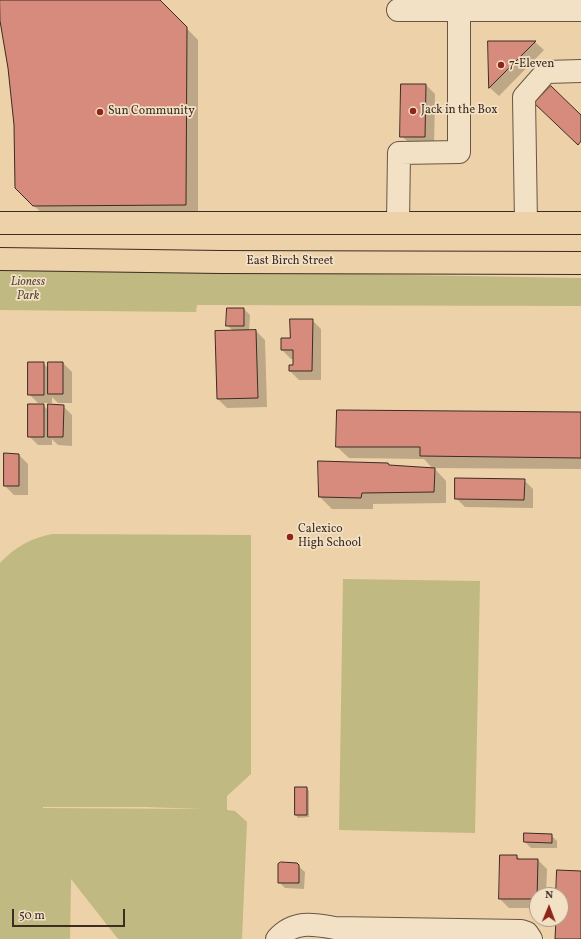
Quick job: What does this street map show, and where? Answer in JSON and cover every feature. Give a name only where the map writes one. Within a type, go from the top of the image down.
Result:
[{"type":"main road","points":[[0,223],[581,223]]},
{"type":"main road","name":"East Birch Street","points":[[0,259],[221,262],[581,263]]},
{"type":"lane","points":[[398,10],[581,10]]},
{"type":"lane","points":[[398,223],[399,153],[459,152],[458,10]]},
{"type":"lane","points":[[526,223],[524,97],[546,72],[581,72]]},
{"type":"lane","points":[[277,939],[289,929],[308,923],[335,928],[492,935],[521,931],[531,939]]},
{"type":"green space","name":"Lioness Park","points":[[0,268],[581,278],[581,306],[197,305],[196,312],[0,310]]},
{"type":"green space","points":[[45,535],[251,535],[251,774],[227,796],[227,810],[235,811],[247,822],[242,939],[118,939],[71,879],[70,939],[0,939],[0,563],[17,548]],"holes":[[[43,807],[145,807],[203,809],[43,808]]]},
{"type":"green space","points":[[343,579],[480,581],[475,833],[339,830]]},
{"type":"building","name":"Sun Community","points":[[0,0],[160,0],[187,27],[186,205],[33,206],[15,188],[14,125],[8,68],[0,21]]},
{"type":"building","name":"7-Eleven","points":[[488,41],[536,41],[489,88]]},
{"type":"building","name":"Jack in the Box","points":[[401,84],[426,84],[425,137],[400,137]]},
{"type":"building","name":"7-Eleven","points":[[551,86],[581,115],[581,141],[578,145],[534,103]]},
{"type":"building","points":[[227,308],[244,308],[244,326],[226,326]]},
{"type":"building","points":[[290,319],[313,319],[312,371],[289,371],[289,365],[293,365],[293,350],[281,350],[281,338],[290,338]]},
{"type":"building","points":[[256,330],[258,398],[217,399],[215,331]]},
{"type":"building","points":[[28,362],[44,362],[44,395],[28,395]]},
{"type":"building","points":[[48,362],[63,362],[63,394],[48,394]]},
{"type":"building","points":[[28,404],[44,404],[44,437],[28,437]]},
{"type":"building","points":[[48,404],[64,405],[63,437],[48,437]]},
{"type":"building","points":[[337,410],[581,412],[581,458],[420,456],[420,447],[336,447]]},
{"type":"building","points":[[4,453],[19,454],[19,486],[4,486]]},
{"type":"building","points":[[318,461],[388,463],[389,465],[435,468],[434,492],[362,493],[361,498],[319,497]]},
{"type":"building","points":[[455,478],[525,479],[524,500],[455,499]]},
{"type":"building","points":[[295,787],[307,787],[307,815],[295,815]]},
{"type":"building","points":[[524,833],[552,834],[552,843],[524,842]]},
{"type":"building","points":[[500,855],[517,855],[517,859],[538,859],[537,887],[529,887],[529,899],[499,899]]},
{"type":"building","points":[[281,862],[297,863],[299,865],[299,883],[278,883],[278,864]]},
{"type":"building","points":[[557,870],[581,871],[581,939],[555,939],[556,927],[569,927],[569,887],[556,887]]},
{"type":"place","name":"7-Eleven","points":[[501,65]]},
{"type":"place","name":"Jack in the Box","points":[[413,111]]},
{"type":"place","name":"Sun Community","points":[[100,112]]},
{"type":"place","name":"Calexico High School","points":[[290,537]]}]
